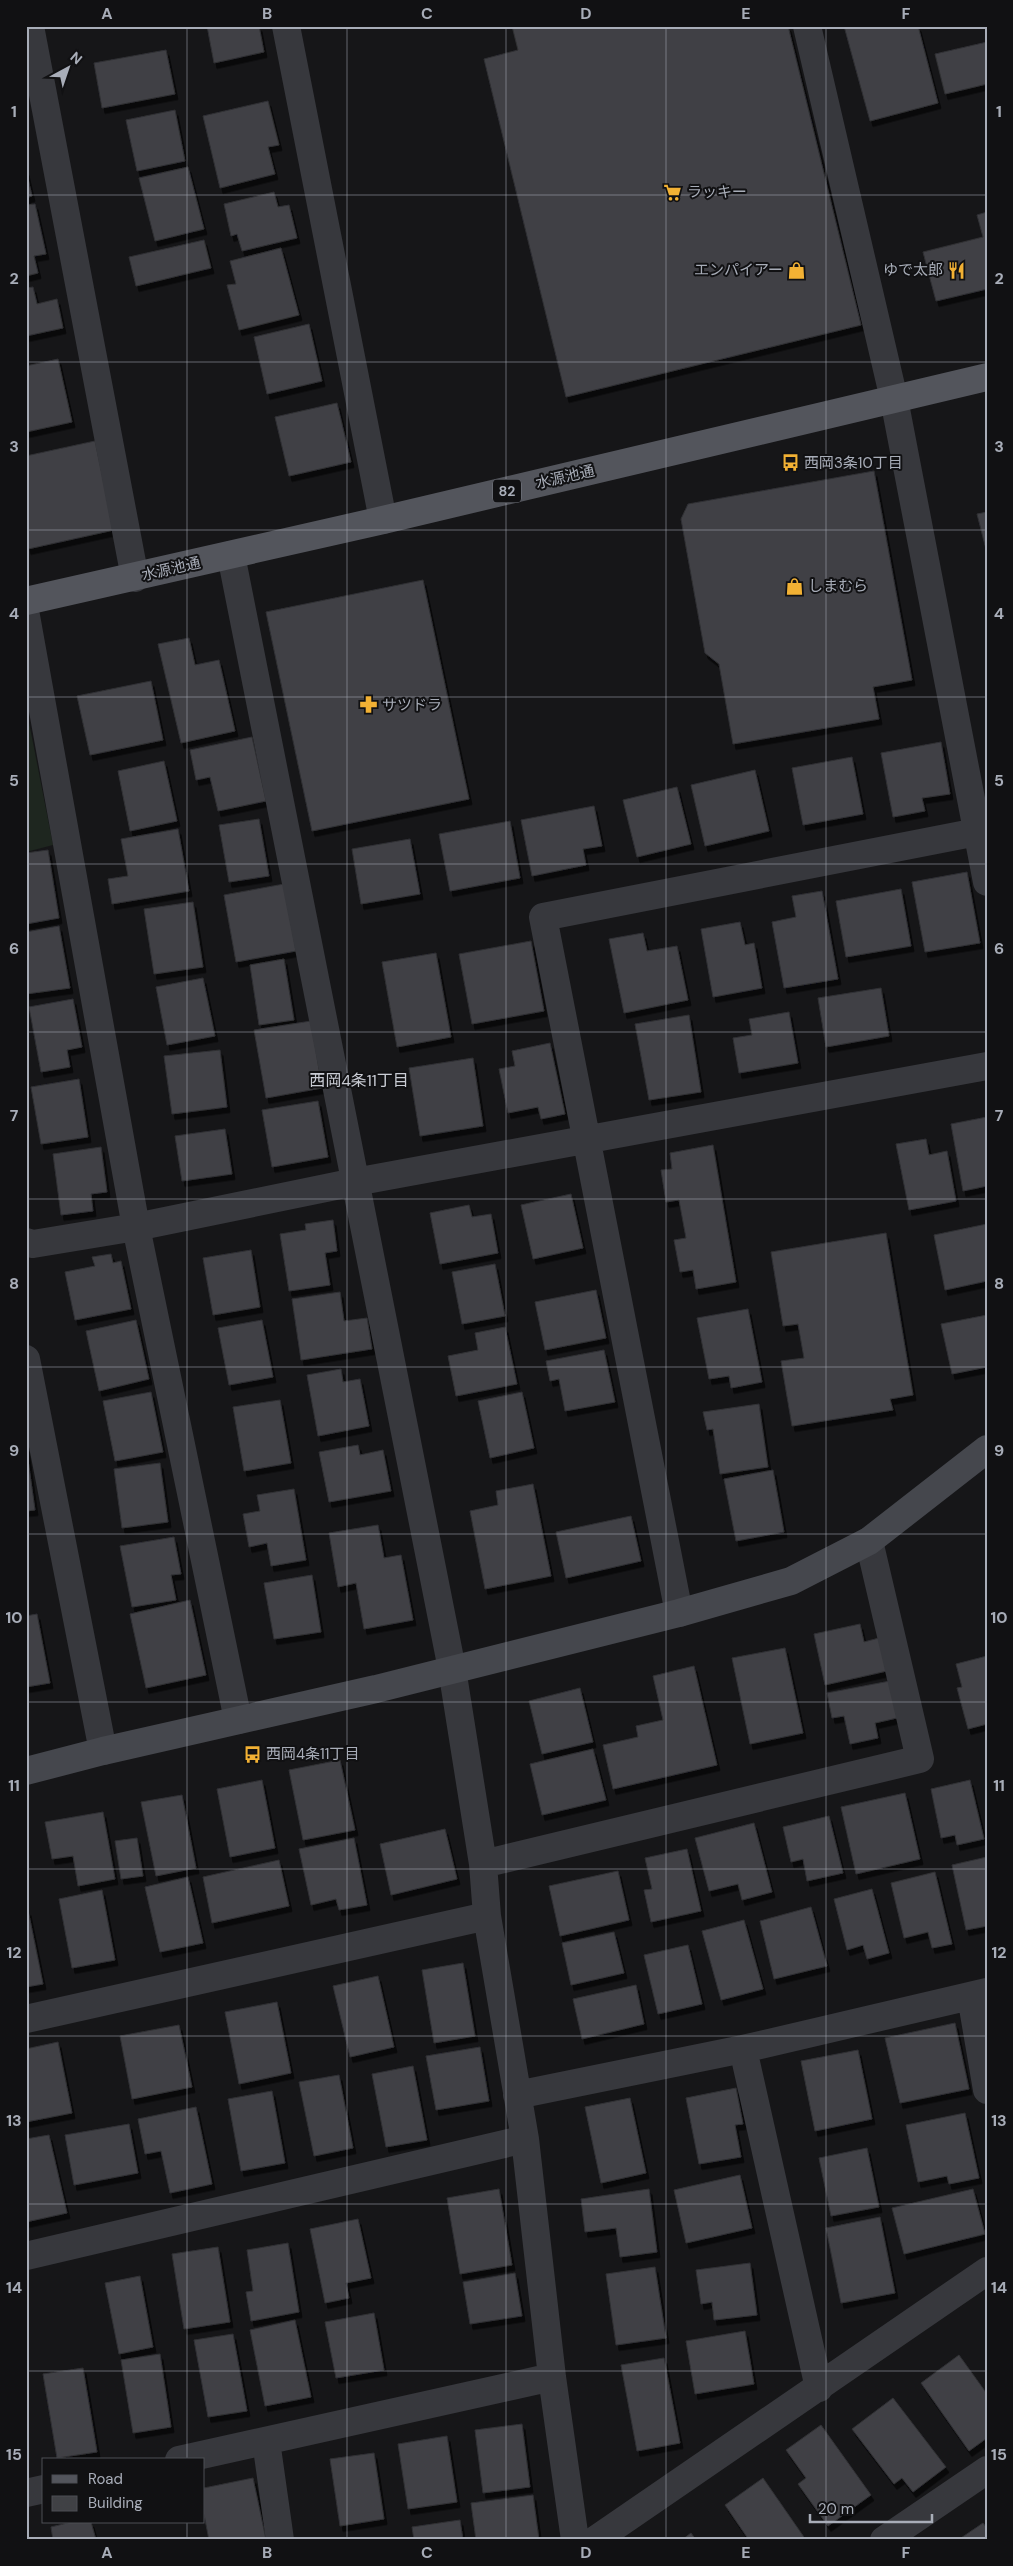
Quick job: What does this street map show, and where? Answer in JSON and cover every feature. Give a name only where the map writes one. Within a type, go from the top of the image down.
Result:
[{"type":"main road","name":"水源池通","points":[[26,601],[135,578],[987,377]]},
{"type":"street","points":[[30,26],[135,578]]},
{"type":"street","points":[[286,26],[383,520]]},
{"type":"street","points":[[807,26],[894,399],[987,882]]},
{"type":"street","points":[[231,555],[452,1669],[483,1864],[487,1916],[525,2139],[552,2377],[575,2540]]},
{"type":"street","points":[[26,616],[136,1227],[238,1720]]},
{"type":"street","points":[[679,1613],[543,917],[977,832]]},
{"type":"street","points":[[26,1242],[33,1244],[136,1227],[355,1182],[987,1066]]},
{"type":"street","points":[[26,1359],[103,1751]]},
{"type":"street","points":[[26,1771],[679,1613],[791,1581],[869,1541],[987,1449]]},
{"type":"street","points":[[483,1864],[920,1759],[869,1541]]},
{"type":"street","points":[[26,2019],[487,1916]]},
{"type":"street","points":[[517,2095],[743,2049],[979,1994],[987,2090]]},
{"type":"street","points":[[743,2049],[819,2388]]},
{"type":"street","points":[[26,2256],[525,2139]]},
{"type":"street","points":[[595,2540],[987,2271]]},
{"type":"street","points":[[188,2458],[552,2377]]},
{"type":"street","points":[[266,2441],[280,2540]]},
{"type":"street","points":[[884,2540],[987,2470]]},
{"type":"street","points":[[26,2493],[42,2489]]},
{"type":"shaded area","points":[[26,707],[53,845],[26,852]]},
{"type":"building","points":[[207,26],[259,26],[264,52],[214,63]]},
{"type":"building","name":"ラッキー","points":[[512,26],[788,26],[861,325],[566,397],[484,59],[518,50]]},
{"type":"building","points":[[844,26],[918,26],[938,103],[870,121]]},
{"type":"building","points":[[987,42],[987,84],[945,94],[935,54]]},
{"type":"building","points":[[166,50],[175,94],[102,108],[94,63]]},
{"type":"building","points":[[268,101],[279,145],[268,147],[275,174],[220,188],[203,116]]},
{"type":"building","points":[[175,110],[185,161],[137,171],[126,120]]},
{"type":"building","points":[[188,167],[204,229],[155,241],[139,178]]},
{"type":"building","points":[[26,170],[32,196],[26,198]]},
{"type":"building","points":[[274,192],[278,207],[289,205],[297,238],[242,251],[237,234],[231,236],[224,204]]},
{"type":"building","points":[[35,204],[46,254],[34,256],[38,273],[26,276],[26,205]]},
{"type":"building","name":"ゆで太郎","points":[[987,212],[987,289],[936,301],[923,252],[983,237],[977,215]]},
{"type":"building","points":[[204,240],[211,268],[136,286],[129,257]]},
{"type":"building","points":[[281,248],[299,315],[239,330],[227,285],[236,284],[230,261]]},
{"type":"building","points":[[33,287],[37,304],[57,299],[63,328],[26,336],[26,288]]},
{"type":"building","points":[[309,324],[322,381],[267,394],[254,337]]},
{"type":"building","points":[[58,359],[72,422],[26,432],[26,366]]},
{"type":"building","points":[[337,403],[351,462],[289,476],[275,417]]},
{"type":"building","points":[[95,441],[114,530],[28,549],[26,539],[26,456]]},
{"type":"building","name":"しまむら","points":[[874,471],[912,680],[873,687],[879,719],[733,744],[719,664],[705,653],[681,519],[688,504]]},
{"type":"building","points":[[987,512],[987,553],[977,514]]},
{"type":"building","name":"サツドラ","points":[[423,580],[469,799],[312,831],[266,612]]},
{"type":"building","points":[[189,638],[195,665],[219,660],[235,731],[181,743],[158,644]]},
{"type":"building","points":[[151,681],[163,740],[90,755],[77,696]]},
{"type":"building","points":[[252,737],[266,801],[218,811],[210,777],[196,780],[190,750]]},
{"type":"building","points":[[941,742],[950,794],[922,798],[925,811],[893,817],[881,753]]},
{"type":"building","points":[[852,757],[863,814],[803,825],[792,768]]},
{"type":"building","points":[[164,761],[177,821],[130,831],[118,771]]},
{"type":"building","points":[[755,770],[769,831],[705,846],[691,785]]},
{"type":"building","points":[[677,787],[691,844],[637,857],[623,800]]},
{"type":"building","points":[[594,806],[602,846],[583,849],[586,865],[532,876],[521,820]]},
{"type":"building","points":[[259,819],[269,876],[229,882],[219,825]]},
{"type":"building","points":[[510,821],[520,878],[450,891],[439,834]]},
{"type":"building","points":[[178,829],[189,891],[112,904],[108,879],[128,876],[121,839]]},
{"type":"building","points":[[410,839],[420,894],[361,904],[352,849]]},
{"type":"building","points":[[48,850],[59,918],[26,924],[26,853]]},
{"type":"building","points":[[967,872],[980,943],[925,952],[912,882]]},
{"type":"building","points":[[284,884],[296,951],[236,962],[224,895]]},
{"type":"building","points":[[901,889],[911,946],[846,957],[836,901]]},
{"type":"building","points":[[822,891],[838,979],[784,988],[772,922],[796,917],[792,896]]},
{"type":"building","points":[[193,902],[203,967],[154,974],[144,909]]},
{"type":"building","points":[[740,922],[745,945],[754,943],[762,988],[713,997],[701,929]]},
{"type":"building","points":[[59,926],[70,988],[26,994],[26,932]]},
{"type":"building","points":[[643,933],[647,951],[677,946],[688,1000],[624,1013],[609,939]]},
{"type":"building","points":[[531,941],[544,1011],[472,1024],[459,954]]},
{"type":"building","points":[[436,953],[451,1037],[397,1047],[382,962]]},
{"type":"building","points":[[284,959],[294,1020],[259,1025],[250,965]]},
{"type":"building","points":[[203,978],[215,1036],[167,1045],[156,987]]},
{"type":"building","points":[[881,988],[889,1036],[826,1047],[818,998]]},
{"type":"building","points":[[73,999],[82,1047],[67,1050],[70,1067],[41,1072],[29,1007]]},
{"type":"building","points":[[789,1012],[798,1063],[739,1073],[733,1038],[752,1035],[749,1019]]},
{"type":"building","points":[[689,1015],[701,1092],[649,1100],[635,1024]]},
{"type":"building","points":[[311,1021],[322,1088],[266,1098],[254,1030]]},
{"type":"building","points":[[550,1043],[565,1114],[541,1119],[538,1107],[508,1113],[499,1069],[515,1066],[512,1051]]},
{"type":"building","points":[[220,1050],[227,1107],[172,1114],[164,1056]]},
{"type":"building","points":[[473,1058],[483,1126],[420,1136],[409,1068]]},
{"type":"building","points":[[79,1079],[88,1137],[41,1144],[31,1087]]},
{"type":"building","points":[[318,1101],[328,1157],[272,1167],[262,1110]]},
{"type":"building","points":[[987,1117],[987,1186],[963,1191],[951,1124]]},
{"type":"building","points":[[225,1129],[232,1174],[182,1181],[175,1136]]},
{"type":"building","points":[[926,1139],[929,1155],[947,1151],[956,1201],[909,1210],[896,1144]]},
{"type":"building","points":[[713,1145],[736,1282],[696,1289],[693,1270],[680,1272],[674,1240],[686,1238],[679,1200],[666,1202],[661,1170],[672,1169],[670,1153]]},
{"type":"building","points":[[101,1147],[107,1192],[91,1194],[93,1211],[61,1215],[53,1154]]},
{"type":"building","points":[[571,1194],[583,1248],[533,1259],[521,1205]]},
{"type":"building","points":[[469,1205],[472,1217],[491,1214],[498,1253],[440,1264],[430,1213]]},
{"type":"building","points":[[333,1220],[337,1251],[325,1253],[330,1285],[289,1291],[280,1234],[306,1230],[305,1224]]},
{"type":"building","points":[[987,1224],[987,1281],[945,1290],[934,1235]]},
{"type":"building","points":[[886,1233],[913,1395],[890,1399],[893,1410],[792,1426],[781,1361],[804,1358],[798,1324],[783,1326],[771,1252]]},
{"type":"building","points":[[251,1250],[260,1307],[213,1315],[203,1258]]},
{"type":"building","points":[[111,1254],[113,1263],[121,1261],[131,1309],[75,1320],[65,1272],[95,1266],[92,1257]]},
{"type":"building","points":[[495,1264],[505,1316],[462,1324],[452,1272]]},
{"type":"building","points":[[596,1290],[606,1338],[545,1350],[535,1302]]},
{"type":"building","points":[[340,1292],[344,1321],[367,1318],[372,1349],[301,1360],[292,1299]]},
{"type":"building","points":[[748,1309],[762,1382],[731,1388],[729,1376],[709,1379],[697,1318]]},
{"type":"building","points":[[987,1315],[987,1367],[952,1374],[941,1324]]},
{"type":"building","points":[[136,1320],[149,1379],[99,1391],[86,1331]]},
{"type":"building","points":[[262,1320],[273,1377],[229,1385],[218,1328]]},
{"type":"building","points":[[505,1327],[517,1384],[456,1396],[448,1356],[478,1350],[475,1333]]},
{"type":"building","points":[[604,1350],[615,1402],[565,1411],[559,1379],[550,1381],[546,1361]]},
{"type":"building","points":[[341,1369],[343,1382],[360,1379],[369,1426],[318,1436],[307,1375]]},
{"type":"building","points":[[151,1392],[163,1452],[115,1461],[103,1401]]},
{"type":"building","points":[[522,1392],[534,1448],[490,1458],[478,1401]]},
{"type":"building","points":[[280,1400],[291,1463],[244,1471],[233,1407]]},
{"type":"building","points":[[759,1404],[768,1467],[720,1474],[713,1429],[707,1430],[703,1412]]},
{"type":"building","points":[[358,1445],[360,1455],[383,1450],[391,1491],[329,1502],[319,1452]]},
{"type":"building","points":[[26,1446],[35,1510],[26,1511]]},
{"type":"building","points":[[160,1463],[168,1522],[122,1528],[114,1469]]},
{"type":"building","points":[[773,1470],[784,1532],[736,1541],[724,1479]]},
{"type":"building","points":[[533,1484],[551,1576],[485,1589],[470,1511],[498,1505],[496,1491]]},
{"type":"building","points":[[294,1489],[306,1560],[271,1566],[267,1543],[249,1547],[243,1514],[260,1511],[257,1495]]},
{"type":"building","points":[[631,1516],[641,1561],[566,1578],[556,1532]]},
{"type":"building","points":[[378,1525],[384,1558],[401,1555],[413,1620],[364,1629],[356,1583],[338,1587],[329,1533]]},
{"type":"building","points":[[174,1537],[181,1574],[171,1575],[176,1600],[132,1607],[120,1546]]},
{"type":"building","points":[[312,1575],[321,1632],[274,1639],[264,1583]]},
{"type":"building","points":[[190,1600],[206,1675],[146,1688],[130,1614]]},
{"type":"building","points":[[37,1614],[50,1683],[26,1687],[26,1616]]},
{"type":"building","points":[[860,1624],[864,1642],[879,1638],[887,1671],[825,1685],[814,1634]]},
{"type":"building","points":[[785,1648],[803,1733],[750,1744],[732,1658]]},
{"type":"building","points":[[987,1656],[987,1724],[968,1729],[957,1688],[962,1687],[956,1664]]},
{"type":"building","points":[[694,1666],[717,1765],[613,1789],[603,1745],[638,1737],[636,1726],[663,1720],[653,1676]]},
{"type":"building","points":[[890,1681],[897,1718],[875,1723],[878,1738],[850,1744],[844,1716],[832,1718],[827,1693]]},
{"type":"building","points":[[580,1688],[593,1742],[542,1754],[529,1701]]},
{"type":"building","points":[[593,1749],[606,1800],[542,1815],[530,1764]]},
{"type":"building","points":[[340,1760],[355,1830],[303,1840],[289,1770]]},
{"type":"building","points":[[262,1780],[275,1848],[230,1857],[217,1789]]},
{"type":"building","points":[[970,1780],[984,1839],[957,1845],[955,1835],[941,1838],[931,1789]]},
{"type":"building","points":[[905,1793],[920,1859],[856,1874],[841,1807]]},
{"type":"building","points":[[182,1795],[196,1868],[156,1876],[141,1802]]},
{"type":"building","points":[[103,1812],[115,1879],[78,1886],[73,1856],[52,1859],[45,1822]]},
{"type":"building","points":[[829,1816],[843,1873],[807,1881],[803,1859],[791,1862],[783,1827]]},
{"type":"building","points":[[754,1823],[772,1892],[742,1900],[738,1884],[709,1891],[695,1838]]},
{"type":"building","points":[[445,1829],[457,1879],[391,1895],[380,1844]]},
{"type":"building","points":[[137,1838],[143,1876],[121,1879],[115,1841]]},
{"type":"building","points":[[354,1838],[367,1905],[339,1910],[336,1899],[311,1905],[299,1849]]},
{"type":"building","points":[[687,1849],[701,1911],[651,1922],[644,1890],[652,1889],[645,1858]]},
{"type":"building","points":[[987,1857],[987,1926],[966,1930],[952,1865]]},
{"type":"building","points":[[279,1860],[289,1906],[212,1923],[203,1877]]},
{"type":"building","points":[[618,1871],[629,1920],[560,1936],[549,1886]]},
{"type":"building","points":[[935,1872],[952,1944],[932,1948],[928,1932],[904,1938],[891,1883]]},
{"type":"building","points":[[188,1877],[203,1943],[160,1952],[145,1887]]},
{"type":"building","points":[[872,1889],[889,1953],[867,1959],[863,1945],[847,1950],[834,1899]]},
{"type":"building","points":[[102,1890],[115,1960],[72,1968],[59,1899]]},
{"type":"building","points":[[811,1907],[827,1966],[774,1979],[760,1921]]},
{"type":"building","points":[[28,1910],[43,1984],[26,1987],[26,1911]]},
{"type":"building","points":[[744,1920],[763,1989],[721,2000],[702,1931]]},
{"type":"building","points":[[614,1932],[624,1973],[571,1985],[562,1943]]},
{"type":"building","points":[[688,1945],[702,2004],[658,2014],[644,1955]]},
{"type":"building","points":[[463,1963],[475,2036],[434,2043],[422,1970]]},
{"type":"building","points":[[378,1976],[394,2047],[350,2057],[333,1986]]},
{"type":"building","points":[[636,1985],[644,2024],[582,2039],[573,1999]]},
{"type":"building","points":[[277,2002],[291,2073],[239,2084],[225,2012]]},
{"type":"building","points":[[955,2023],[969,2089],[900,2103],[885,2038]]},
{"type":"building","points":[[179,2025],[192,2087],[132,2099],[120,2036]]},
{"type":"building","points":[[58,2042],[72,2113],[26,2122],[26,2049]]},
{"type":"building","points":[[480,2047],[489,2101],[436,2110],[426,2056]]},
{"type":"building","points":[[858,2050],[872,2119],[815,2131],[801,2061]]},
{"type":"building","points":[[413,2066],[427,2140],[386,2147],[372,2074]]},
{"type":"building","points":[[339,2075],[353,2148],[314,2156],[299,2082]]},
{"type":"building","points":[[736,2088],[743,2124],[735,2125],[741,2157],[699,2164],[686,2098]]},
{"type":"building","points":[[272,2091],[285,2163],[241,2171],[228,2099]]},
{"type":"building","points":[[630,2098],[646,2173],[601,2183],[585,2107]]},
{"type":"building","points":[[196,2107],[212,2184],[170,2193],[161,2151],[145,2154],[138,2119]]},
{"type":"building","points":[[965,2113],[979,2178],[949,2184],[947,2176],[918,2182],[906,2125]]},
{"type":"building","points":[[129,2124],[138,2173],[74,2185],[65,2135]]},
{"type":"building","points":[[49,2135],[67,2213],[26,2222],[26,2139]]},
{"type":"building","points":[[867,2148],[879,2207],[831,2216],[819,2158]]},
{"type":"building","points":[[740,2175],[752,2228],[686,2243],[674,2190]]},
{"type":"building","points":[[499,2189],[512,2265],[460,2274],[447,2198]]},
{"type":"building","points":[[649,2189],[657,2252],[620,2257],[616,2228],[585,2232],[581,2199]]},
{"type":"building","points":[[973,2189],[985,2234],[904,2254],[892,2208]]},
{"type":"building","points":[[880,2217],[895,2293],[841,2303],[826,2228]]},
{"type":"building","points":[[358,2219],[371,2278],[346,2283],[349,2298],[325,2303],[310,2229]]},
{"type":"building","points":[[288,2243],[299,2312],[251,2321],[246,2292],[253,2291],[247,2250]]},
{"type":"building","points":[[218,2247],[230,2322],[184,2329],[172,2254]]},
{"type":"building","points":[[750,2263],[757,2315],[714,2320],[712,2302],[701,2304],[696,2270]]},
{"type":"building","points":[[655,2267],[666,2338],[616,2345],[606,2274]]},
{"type":"building","points":[[515,2273],[522,2316],[470,2324],[463,2282]]},
{"type":"building","points":[[140,2276],[153,2347],[119,2354],[105,2283]]},
{"type":"building","points":[[374,2313],[384,2370],[336,2378],[325,2322]]},
{"type":"building","points":[[295,2320],[311,2397],[265,2406],[250,2330]]},
{"type":"building","points":[[745,2331],[754,2384],[695,2394],[686,2341]]},
{"type":"building","points":[[233,2334],[247,2411],[208,2417],[194,2340]]},
{"type":"building","points":[[160,2354],[171,2427],[133,2433],[121,2360]]},
{"type":"building","points":[[959,2355],[987,2394],[987,2438],[969,2451],[921,2383]]},
{"type":"building","points":[[664,2358],[680,2443],[637,2451],[621,2365]]},
{"type":"building","points":[[83,2368],[97,2452],[57,2458],[43,2374]]},
{"type":"building","points":[[893,2398],[946,2467],[913,2492],[902,2478],[894,2484],[852,2429]]},
{"type":"building","points":[[522,2424],[530,2487],[483,2493],[475,2430]]},
{"type":"building","points":[[821,2425],[871,2495],[828,2526],[798,2484],[806,2478],[786,2450]]},
{"type":"building","points":[[447,2436],[457,2502],[408,2509],[398,2444]]},
{"type":"building","points":[[374,2453],[384,2519],[340,2526],[330,2459]]},
{"type":"building","points":[[253,2478],[266,2540],[209,2540],[205,2519],[205,2488]]},
{"type":"building","points":[[763,2478],[806,2540],[749,2540],[725,2505]]},
{"type":"building","points":[[533,2495],[539,2540],[476,2540],[471,2503]]},
{"type":"building","points":[[460,2520],[463,2540],[414,2540],[412,2527]]},
{"type":"building","points":[[983,2523],[987,2528],[987,2540],[958,2540]]},
{"type":"building","points":[[64,2524],[92,2524],[96,2540],[53,2540],[51,2527]]},
{"type":"building","points":[[691,2533],[696,2540],[682,2540]]},
{"type":"place","name":"ラッキー","points":[[673,192]]},
{"type":"place","name":"エンパイアー","points":[[797,270]]},
{"type":"place","name":"ゆで太郎","points":[[957,270]]},
{"type":"place","name":"西岡3条10丁目","points":[[790,463]]},
{"type":"place","name":"しまむら","points":[[794,586]]},
{"type":"place","name":"サツドラ","points":[[368,705]]},
{"type":"place","name":"西岡4条11丁目","points":[[252,1754]]},
{"type":"district","name":"西岡4条11丁目","points":[[359,1080]]}]
